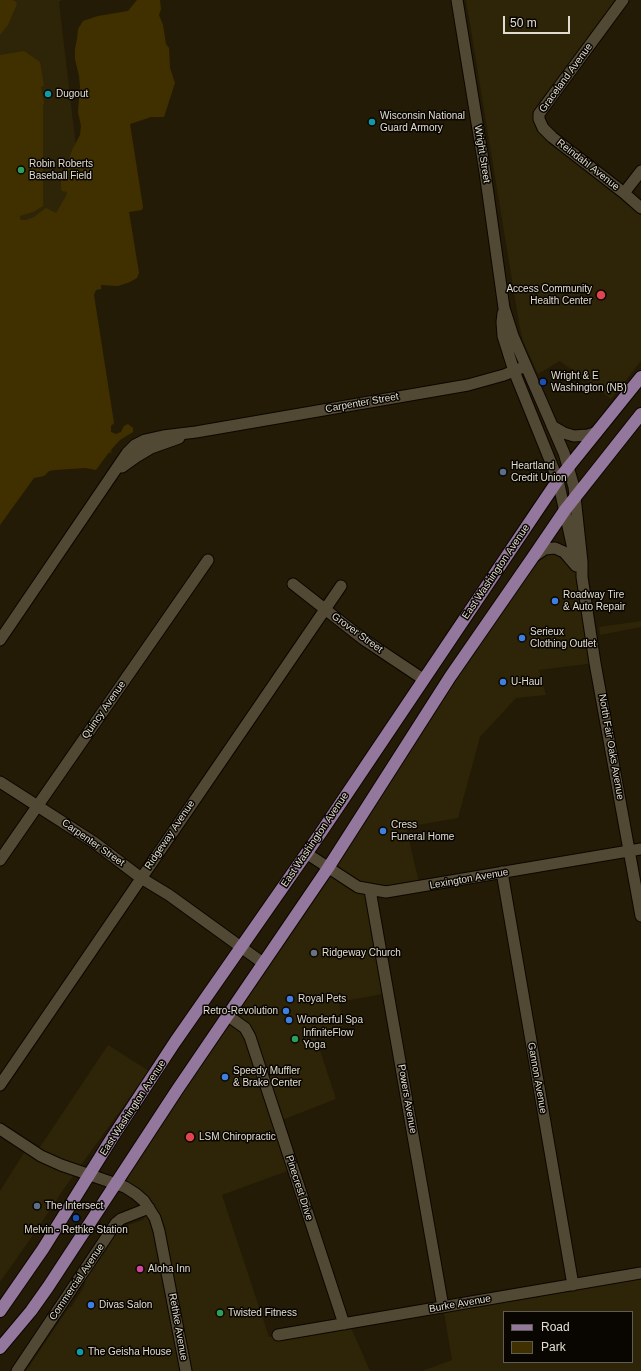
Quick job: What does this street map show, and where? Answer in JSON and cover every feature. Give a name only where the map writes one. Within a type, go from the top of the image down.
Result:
[{"type":"main road","name":"East Washington Avenue","points":[[0,1311],[43,1249],[175,1042],[306,853],[422,679],[558,480],[641,377]]},
{"type":"main road","points":[[0,1348],[31,1312],[48,1287],[227,1015],[328,868],[450,677],[565,510],[641,414]]},
{"type":"street","name":"Wright Street","points":[[457,0],[485,172],[504,308],[513,336],[569,467]]},
{"type":"street","name":"Graceland Avenue","points":[[539,119],[538,114],[623,0]]},
{"type":"street","name":"Reindahl Avenue","points":[[539,119],[543,128],[552,136],[641,208]]},
{"type":"street","points":[[624,193],[641,171]]},
{"type":"street","name":"Wright Street","points":[[504,308],[502,322],[503,336],[514,371],[558,480]]},
{"type":"street","name":"Carpenter Street","points":[[0,640],[132,448],[145,440],[468,385],[504,375],[526,366]]},
{"type":"street","points":[[552,426],[564,433],[577,437],[597,432]]},
{"type":"street","name":"North Fair Oaks Avenue","points":[[569,467],[575,497],[582,562],[580,573]]},
{"type":"street","name":"North Fair Oaks Avenue","points":[[558,480],[580,573],[641,916]]},
{"type":"street","points":[[533,557],[545,549],[556,548],[564,552],[580,573]]},
{"type":"street","name":"Quincy Avenue","points":[[0,860],[208,560]]},
{"type":"street","name":"Grover Street","points":[[293,584],[363,639],[422,679]]},
{"type":"street","name":"Ridgeway Avenue","points":[[0,1084],[341,586]]},
{"type":"street","name":"Carpenter Street","points":[[0,782],[96,843],[141,878],[169,895],[262,963]]},
{"type":"street","name":"Lexington Avenue","points":[[306,853],[358,887],[386,892],[641,849]]},
{"type":"street","name":"Gannon Avenue","points":[[502,872],[572,1284]]},
{"type":"street","name":"Powers Avenue","points":[[370,890],[443,1307]]},
{"type":"street","name":"Pinecrest Drive","points":[[227,1015],[245,1028],[250,1037],[344,1324]]},
{"type":"street","name":"Rethke Avenue","points":[[0,1129],[32,1151],[61,1165],[116,1183],[133,1191],[149,1208],[155,1218],[159,1231],[186,1371]]},
{"type":"street","name":"Commercial Avenue","points":[[17,1371],[116,1223],[121,1219],[149,1208]]},
{"type":"street","name":"Burke Avenue","points":[[278,1335],[641,1273]]},
{"type":"shaded area","points":[[0,0],[62,0],[59,2],[112,453],[0,475]]},
{"type":"shaded area","points":[[466,0],[619,0],[540,101],[534,116],[625,203],[641,215],[641,361],[611,399],[560,361],[538,374],[523,341]]},
{"type":"shaded area","points":[[548,548],[578,568],[595,663],[539,670],[546,695],[516,698],[480,737],[458,818],[406,827],[420,887],[371,890],[388,993],[339,1002],[343,1026],[314,1032],[336,1099],[277,1122],[293,1169],[222,1195],[269,1337],[349,1323],[370,1371],[26,1371],[69,1307],[71,1307],[85,1284],[85,1278],[119,1228],[143,1220],[149,1208],[116,1183],[533,557]]},
{"type":"shaded area","points":[[641,621],[641,627],[600,635],[599,627]]},
{"type":"shaded area","points":[[108,1045],[149,1071],[63,1190],[0,1282],[0,1191],[27,1148],[36,1153]]},
{"type":"shaded area","points":[[641,1273],[641,1371],[422,1371],[452,1360],[443,1307]]},
{"type":"green space","points":[[0,0],[12,0],[17,4],[8,25],[0,35]]},
{"type":"green space","points":[[137,0],[160,0],[161,9],[159,15],[163,25],[166,44],[169,48],[170,68],[175,83],[164,117],[151,117],[130,124],[143,207],[142,210],[129,212],[139,273],[137,278],[118,286],[101,285],[101,289],[96,290],[94,295],[114,423],[111,426],[111,432],[116,434],[121,432],[124,426],[128,424],[133,428],[133,432],[120,440],[96,470],[85,468],[55,470],[49,471],[44,476],[34,478],[0,525],[0,55],[24,51],[40,62],[44,86],[41,87],[44,103],[43,206],[33,212],[20,216],[20,218],[21,220],[26,220],[34,217],[46,208],[56,213],[67,192],[62,191],[61,177],[66,169],[72,150],[80,135],[81,126],[78,112],[80,86],[75,59],[78,29],[83,21],[98,16],[128,11]]},
{"type":"place","name":"Dugout","points":[[48,94]]},
{"type":"place","name":"Wisconsin National Guard Armory","points":[[372,122]]},
{"type":"place","name":"Robin Roberts Baseball Field","points":[[21,170]]},
{"type":"place","name":"Access Community Health Center","points":[[601,295]]},
{"type":"place","name":"Wright & E Washington (NB)","points":[[543,382]]},
{"type":"place","name":"Heartland Credit Union","points":[[503,472]]},
{"type":"place","name":"Roadway Tire & Auto Repair","points":[[555,601]]},
{"type":"place","name":"Serieux Clothing Outlet","points":[[522,638]]},
{"type":"place","name":"U-Haul","points":[[503,682]]},
{"type":"place","name":"Cress Funeral Home","points":[[383,831]]},
{"type":"place","name":"Ridgeway Church","points":[[314,953]]},
{"type":"place","name":"Royal Pets","points":[[290,999]]},
{"type":"place","name":"Retro-Revolution","points":[[286,1011]]},
{"type":"place","name":"Wonderful Spa","points":[[289,1020]]},
{"type":"place","name":"InfiniteFlow Yoga","points":[[295,1039]]},
{"type":"place","name":"Speedy Muffler & Brake Center","points":[[225,1077]]},
{"type":"place","name":"LSM Chiropractic","points":[[190,1137]]},
{"type":"place","name":"The Intersect","points":[[37,1206]]},
{"type":"place","name":"Melvin - Rethke Station","points":[[76,1218]]},
{"type":"place","name":"Aloha Inn","points":[[140,1269]]},
{"type":"place","name":"Divas Salon","points":[[91,1305]]},
{"type":"place","name":"Twisted Fitness","points":[[220,1313]]},
{"type":"place","name":"The Geisha House","points":[[80,1352]]}]
